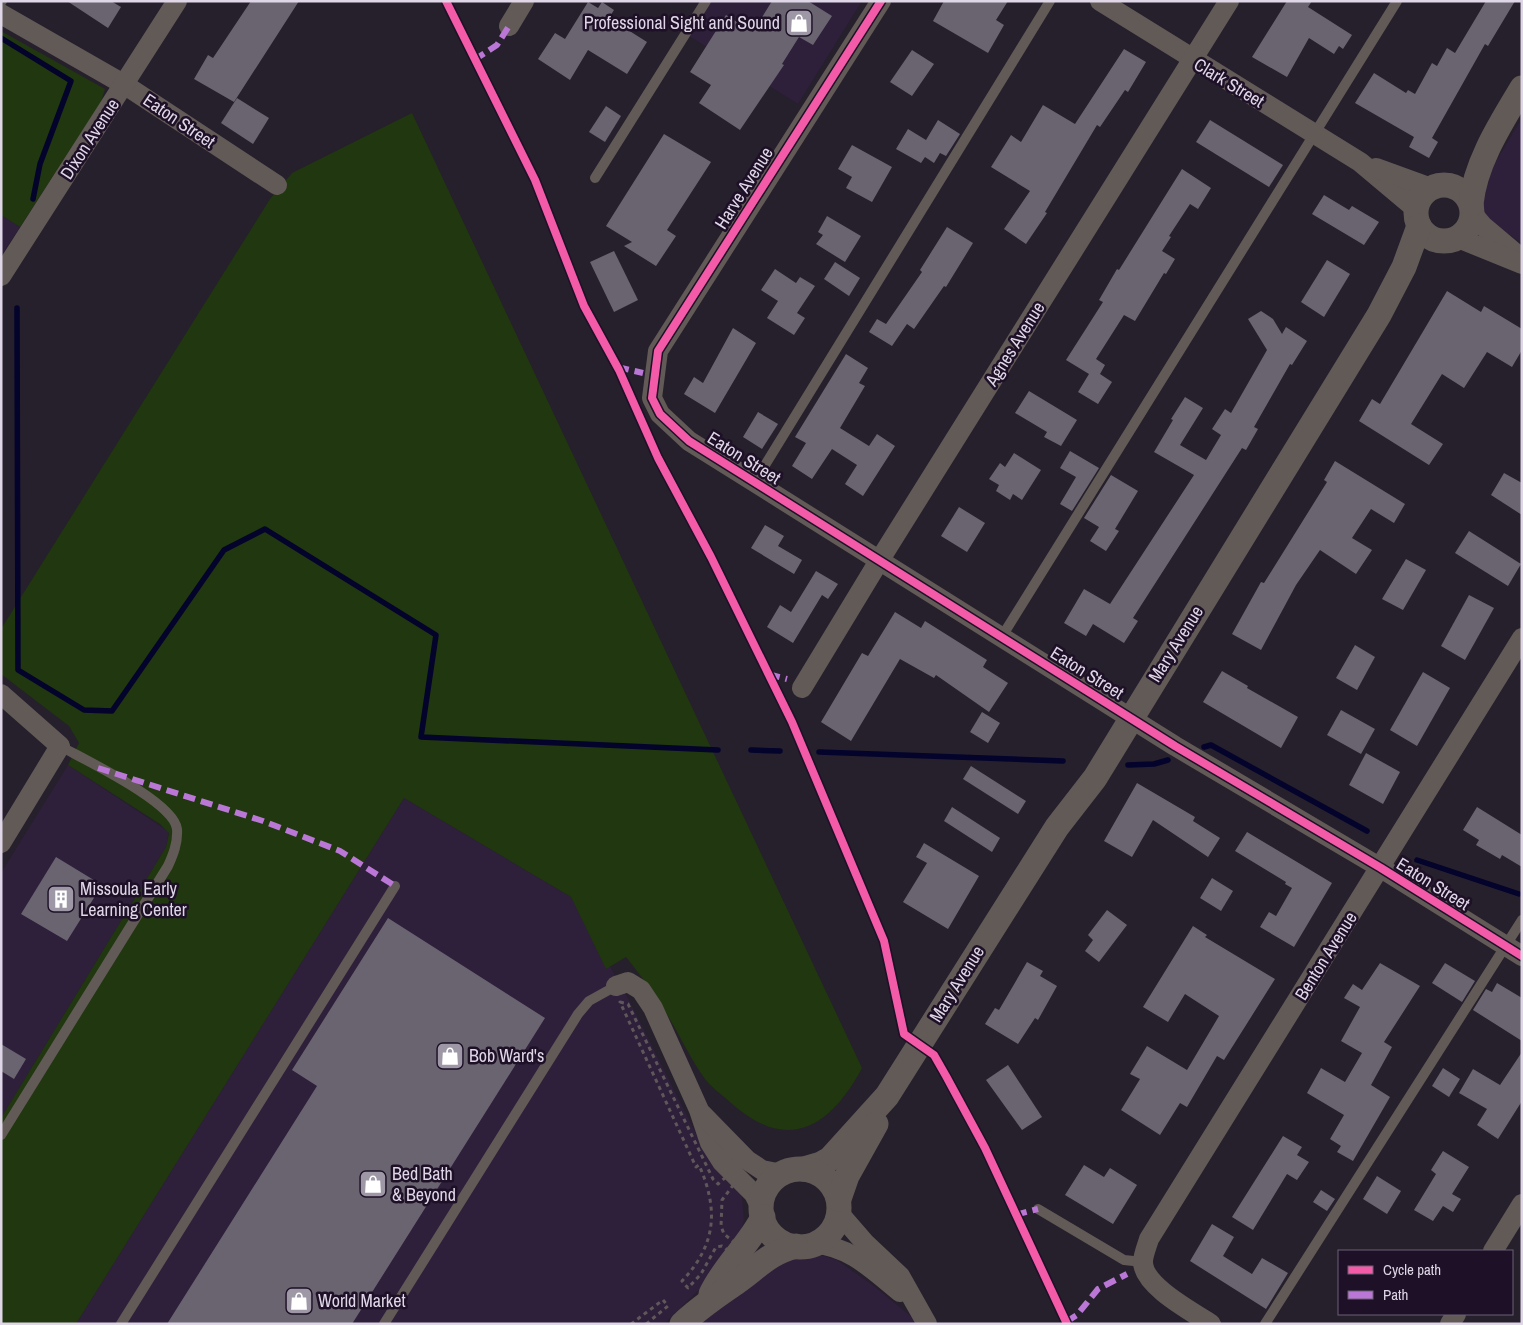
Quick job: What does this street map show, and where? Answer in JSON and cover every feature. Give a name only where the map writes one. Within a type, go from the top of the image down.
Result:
[{"type":"street","name":"Dixon Avenue","points":[[1,276],[177,1]]},
{"type":"street","points":[[509,26],[524,1]]},
{"type":"street","name":"Harve Avenue","points":[[652,398],[658,351],[881,1]]},
{"type":"street","name":"Clark Street","points":[[1100,1],[1192,60],[1360,162],[1417,217]]},
{"type":"street","name":"Agnes Avenue","points":[[802,688],[879,561],[1229,1]]},
{"type":"street","name":"Eaton Street","points":[[1,14],[125,85],[277,185]]},
{"type":"street","points":[[1449,239],[1466,232],[1472,208],[1472,187],[1498,129],[1522,88]]},
{"type":"street","points":[[1498,129],[1473,159],[1459,172],[1424,193],[1417,217],[1431,239],[1449,239],[1522,264]]},
{"type":"street","name":"Clark Street","points":[[1360,162],[1435,186]]},
{"type":"street","points":[[1435,186],[1459,188],[1466,195],[1483,226],[1522,259]]},
{"type":"street","name":"Mary Avenue","points":[[793,1171],[821,1164],[830,1159],[887,1096],[1057,827],[1095,778],[1379,315],[1404,267],[1417,217]]},
{"type":"street","name":"Mary Avenue","points":[[1379,315],[1419,261],[1449,239]]},
{"type":"street","name":"Eaton Street","points":[[652,398],[660,414],[689,441],[754,483],[850,541],[1001,638],[1381,868],[1514,951]]},
{"type":"street","name":"Benton Avenue","points":[[1146,1270],[1149,1239],[1522,638]]},
{"type":"street","points":[[1,694],[60,746],[1,842]]},
{"type":"street","points":[[616,986],[628,982],[641,990],[654,1008],[699,1110],[710,1143],[722,1162],[754,1194],[767,1228],[774,1237],[805,1245],[831,1231],[839,1206]]},
{"type":"street","name":"Mary Avenue","points":[[839,1206],[847,1176],[876,1125],[887,1096]]},
{"type":"street","points":[[699,1110],[747,1160],[762,1170],[816,1172],[826,1179],[834,1188],[839,1206],[865,1243],[900,1276],[927,1324]]},
{"type":"street","points":[[693,1306],[716,1283],[753,1236],[762,1213],[767,1189],[793,1171]]},
{"type":"street","points":[[1494,1250],[1522,1204]]},
{"type":"street","points":[[693,1306],[739,1281],[776,1252],[805,1245],[830,1245],[860,1260],[903,1294],[920,1312],[927,1324]]},
{"type":"street","points":[[1146,1270],[1166,1295],[1211,1324]]},
{"type":"lane","points":[[596,178],[706,1]]},
{"type":"lane","points":[[754,483],[1050,1]]},
{"type":"lane","points":[[1001,638],[1397,1]]},
{"type":"lane","points":[[1,1135],[168,866],[176,848],[177,828],[167,810],[147,795],[60,746]]},
{"type":"lane","points":[[121,1324],[395,886]]},
{"type":"lane","points":[[1266,1324],[1514,951],[1522,920]]},
{"type":"lane","points":[[384,1324],[578,1014],[589,1001],[616,986]]},
{"type":"lane","points":[[1038,1210],[1124,1260],[1146,1270]]},
{"type":"path","points":[[620,1002],[628,1004],[713,1179],[718,1184],[726,1177],[734,1184],[722,1200],[721,1226],[724,1234],[735,1243],[730,1252],[722,1246],[716,1247],[701,1274],[693,1306],[682,1281],[695,1266],[710,1234],[710,1197],[699,1165],[696,1166],[620,1002]]},
{"type":"path","points":[[631,1324],[663,1300],[668,1306],[646,1324]]},
{"type":"shaded area","points":[[706,1],[862,1],[798,104],[686,34]]},
{"type":"shaded area","points":[[1522,118],[1522,243],[1483,217],[1476,195]]},
{"type":"shaded area","points":[[1,215],[20,227],[1,256]]},
{"type":"shaded area","points":[[68,765],[169,832],[166,847],[1,1118],[1,873]]},
{"type":"shaded area","points":[[404,798],[571,897],[629,1000],[696,1134],[721,1172],[737,1187],[742,1197],[744,1221],[740,1233],[701,1288],[664,1324],[76,1324]]},
{"type":"shaded area","points":[[811,1252],[837,1260],[874,1286],[913,1318],[917,1324],[693,1324],[772,1262]]},
{"type":"green space","points":[[1,31],[105,89],[101,102],[20,227],[1,215]]},
{"type":"green space","points":[[412,113],[862,1068],[836,1106],[821,1119],[805,1127],[788,1130],[770,1127],[751,1118],[705,1079],[658,1000],[626,957],[606,969],[571,897],[404,798],[76,1324],[1,1324],[1,1118],[166,847],[169,833],[160,824],[68,765],[79,743],[69,726],[1,674],[1,629],[270,199],[292,173]]},
{"type":"building","points":[[67,1],[111,1],[121,7],[108,28]]},
{"type":"building","points":[[251,1],[299,1],[234,102],[194,79],[208,55],[213,58]]},
{"type":"building","points":[[772,1],[808,1],[832,16],[813,45],[799,37],[782,64],[784,65],[740,130],[699,103],[711,85],[690,72],[726,15],[753,32]]},
{"type":"building","points":[[944,1],[1008,1],[996,20],[1004,25],[988,53],[933,21]]},
{"type":"building","points":[[1287,1],[1312,1],[1308,7],[1352,35],[1343,49],[1339,46],[1334,54],[1309,38],[1287,77],[1252,57]]},
{"type":"building","points":[[1486,1],[1515,1],[1488,46],[1485,44],[1432,138],[1438,142],[1429,158],[1409,147],[1414,137],[1355,103],[1374,73],[1406,93],[1408,90],[1415,94],[1432,63],[1437,66],[1447,48],[1455,53]]},
{"type":"building","points":[[588,2],[598,8],[602,2],[614,10],[609,18],[647,42],[627,74],[588,50],[570,80],[538,59],[555,33],[565,39]]},
{"type":"building","points":[[1124,49],[1146,62],[1128,92],[1125,90],[1100,127],[1097,125],[1045,212],[1047,213],[1026,244],[1004,229],[1030,191],[991,167],[1011,135],[1021,142],[1043,105],[1075,124]]},
{"type":"building","points":[[912,50],[934,64],[912,96],[890,82]]},
{"type":"building","points":[[237,98],[269,118],[253,144],[221,123]]},
{"type":"building","points":[[606,106],[621,116],[605,142],[589,132]]},
{"type":"building","points":[[938,120],[960,134],[946,156],[940,153],[934,163],[925,157],[921,163],[896,149],[908,129],[926,140]]},
{"type":"building","points":[[1210,120],[1283,165],[1269,187],[1196,142]]},
{"type":"building","points":[[664,134],[711,162],[667,230],[676,236],[656,266],[624,246],[632,242],[606,226]]},
{"type":"building","points":[[852,145],[892,167],[872,202],[846,188],[852,177],[838,169]]},
{"type":"building","points":[[1182,169],[1211,188],[1198,209],[1190,204],[1169,236],[1171,237],[1162,251],[1175,259],[1166,274],[1164,273],[1135,321],[1124,315],[1096,359],[1105,365],[1100,374],[1112,382],[1098,404],[1078,392],[1089,374],[1066,360],[1103,302],[1099,300],[1117,269],[1119,270]]},
{"type":"building","points":[[1324,195],[1349,210],[1352,206],[1379,222],[1364,245],[1312,214]]},
{"type":"building","points":[[827,216],[861,236],[845,262],[816,244],[823,235],[818,232]]},
{"type":"building","points":[[947,227],[973,243],[946,287],[944,286],[914,329],[907,324],[892,346],[869,332],[877,319],[886,324],[922,272],[920,270]]},
{"type":"building","points":[[614,251],[638,300],[614,312],[590,262]]},
{"type":"building","points":[[1327,260],[1350,274],[1324,317],[1301,302]]},
{"type":"building","points":[[835,262],[860,278],[849,296],[824,279]]},
{"type":"building","points":[[775,269],[796,283],[800,277],[815,286],[797,313],[805,318],[794,335],[767,318],[778,301],[761,290]]},
{"type":"building","points":[[1447,291],[1481,312],[1484,306],[1522,329],[1522,350],[1512,367],[1487,352],[1464,388],[1442,374],[1411,424],[1443,444],[1429,465],[1359,421],[1372,399],[1380,404]]},
{"type":"building","points":[[1261,311],[1273,319],[1282,334],[1286,327],[1307,341],[1292,365],[1290,364],[1254,427],[1258,429],[1246,450],[1242,448],[1133,618],[1138,621],[1124,643],[1093,624],[1086,636],[1064,623],[1084,589],[1110,604],[1194,475],[1154,452],[1173,420],[1171,419],[1185,397],[1203,408],[1180,445],[1206,460],[1221,435],[1212,429],[1225,409],[1231,413],[1267,350],[1248,319]]},
{"type":"building","points":[[733,328],[756,343],[715,413],[684,394],[694,377],[703,383]]},
{"type":"building","points":[[846,354],[868,368],[859,383],[865,386],[840,428],[869,446],[877,434],[895,446],[863,496],[845,484],[857,465],[832,449],[812,479],[792,466],[806,443],[795,437]]},
{"type":"building","points":[[1029,391],[1077,420],[1061,446],[1044,437],[1047,432],[1015,413]]},
{"type":"building","points":[[758,412],[778,424],[762,449],[743,437]]},
{"type":"building","points":[[1070,451],[1099,468],[1072,511],[1060,504],[1076,477],[1060,468]]},
{"type":"building","points":[[1014,453],[1041,470],[1022,500],[1013,494],[1010,500],[996,491],[999,485],[989,479],[1000,463],[1005,467]]},
{"type":"building","points":[[1335,461],[1405,504],[1394,523],[1371,509],[1352,538],[1372,550],[1356,574],[1320,550],[1296,585],[1261,650],[1232,634],[1261,582],[1264,583],[1327,482],[1324,480]]},
{"type":"building","points":[[1504,473],[1522,483],[1522,515],[1491,495]]},
{"type":"building","points":[[1111,475],[1138,491],[1115,529],[1119,531],[1106,551],[1090,541],[1099,527],[1084,518]]},
{"type":"building","points":[[959,507],[985,523],[967,552],[941,536]]},
{"type":"building","points":[[765,525],[784,536],[778,546],[802,560],[794,574],[751,548]]},
{"type":"building","points":[[1469,531],[1521,564],[1508,586],[1455,553]]},
{"type":"building","points":[[1406,559],[1426,570],[1403,610],[1382,599]]},
{"type":"building","points":[[816,571],[838,584],[828,599],[822,595],[793,643],[767,627],[780,605],[791,612]]},
{"type":"building","points":[[1469,595],[1494,608],[1465,660],[1441,646]]},
{"type":"building","points":[[895,612],[921,628],[925,621],[987,660],[983,667],[1008,683],[989,712],[936,675],[934,678],[900,659],[851,741],[821,722],[862,653],[868,656]]},
{"type":"building","points":[[1355,645],[1375,657],[1357,690],[1336,678]]},
{"type":"building","points":[[1222,671],[1248,686],[1247,688],[1298,717],[1281,748],[1203,702]]},
{"type":"building","points":[[1423,672],[1450,688],[1417,746],[1390,730]]},
{"type":"building","points":[[1341,710],[1375,729],[1361,754],[1327,735]]},
{"type":"building","points":[[982,712],[1000,723],[988,743],[970,732]]},
{"type":"building","points":[[1366,753],[1400,772],[1383,804],[1349,785]]},
{"type":"building","points":[[971,766],[1026,801],[1018,814],[963,779]]},
{"type":"building","points":[[1137,783],[1195,817],[1193,821],[1220,838],[1208,857],[1153,820],[1132,857],[1104,841]]},
{"type":"building","points":[[952,807],[1000,838],[992,852],[944,821]]},
{"type":"building","points":[[1477,807],[1522,835],[1522,867],[1502,855],[1500,859],[1476,845],[1479,840],[1463,830]]},
{"type":"building","points":[[1247,832],[1332,883],[1294,947],[1260,927],[1269,912],[1276,916],[1292,888],[1285,884],[1286,882],[1235,851]]},
{"type":"building","points":[[924,843],[979,876],[948,929],[903,902],[927,863],[916,857]]},
{"type":"building","name":"Missoula Early Learning Center","points":[[56,857],[102,885],[67,941],[21,914]]},
{"type":"building","points":[[1212,878],[1233,891],[1221,911],[1200,898]]},
{"type":"building","points":[[1107,910],[1127,925],[1099,962],[1085,951],[1093,940],[1088,935]]},
{"type":"building","points":[[388,918],[545,1018],[352,1324],[167,1324],[317,1086],[292,1070]]},
{"type":"building","points":[[1193,926],[1207,935],[1205,937],[1275,979],[1224,1060],[1217,1056],[1187,1107],[1180,1103],[1160,1135],[1121,1110],[1140,1079],[1130,1074],[1147,1046],[1187,1070],[1219,1016],[1185,994],[1168,1022],[1143,1007]]},
{"type":"building","points":[[1027,962],[1043,971],[1040,976],[1057,986],[1038,1020],[1035,1018],[1018,1044],[985,1024],[995,1008],[999,1010]]},
{"type":"building","points":[[1380,963],[1420,986],[1384,1042],[1392,1047],[1371,1085],[1390,1097],[1353,1161],[1337,1152],[1341,1146],[1330,1139],[1344,1115],[1307,1093],[1321,1068],[1345,1082],[1362,1053],[1341,1041],[1360,1007],[1344,998],[1353,984],[1362,990]]},
{"type":"building","points":[[1445,963],[1475,981],[1462,1002],[1432,983]]},
{"type":"building","points":[[1497,983],[1522,998],[1522,1041],[1473,1010],[1486,989],[1492,992]]},
{"type":"building","points":[[1,1044],[26,1059],[14,1079],[1,1071]]},
{"type":"building","points":[[1522,1052],[1522,1101],[1498,1139],[1477,1125],[1487,1109],[1459,1093],[1473,1069],[1500,1085]]},
{"type":"building","points":[[1008,1065],[1042,1117],[1022,1130],[986,1080]]},
{"type":"building","points":[[1443,1068],[1460,1079],[1449,1097],[1432,1086]]},
{"type":"building","points":[[1283,1136],[1302,1147],[1297,1155],[1309,1162],[1297,1180],[1287,1174],[1253,1230],[1232,1217]]},
{"type":"building","points":[[1443,1151],[1469,1167],[1452,1194],[1461,1199],[1453,1212],[1443,1206],[1433,1221],[1414,1210],[1436,1174],[1431,1170]]},
{"type":"building","points":[[1084,1165],[1104,1177],[1110,1168],[1137,1185],[1113,1224],[1065,1195]]},
{"type":"building","points":[[1377,1176],[1401,1191],[1387,1214],[1363,1199]]},
{"type":"building","points":[[1321,1190],[1335,1199],[1327,1211],[1313,1202]]},
{"type":"building","points":[[1212,1224],[1234,1237],[1223,1256],[1252,1274],[1262,1258],[1288,1273],[1266,1309],[1190,1261]]},
{"type":"waterway","points":[[1,38],[71,81],[40,164],[33,199]]},
{"type":"waterway","points":[[17,308],[18,670],[84,710],[112,711],[224,550],[265,529],[436,635],[421,737],[718,750]]},
{"type":"waterway","points":[[1204,747],[1211,745],[1367,831]]},
{"type":"waterway","points":[[751,750],[780,751]]},
{"type":"waterway","points":[[819,752],[1063,761]]},
{"type":"waterway","points":[[1128,765],[1154,764],[1168,760]]},
{"type":"waterway","points":[[1417,860],[1519,894]]},
{"type":"marked path","points":[[474,60],[497,45],[509,26]]},
{"type":"marked path","points":[[617,367],[643,373]]},
{"type":"marked path","points":[[768,674],[787,679]]},
{"type":"marked path","points":[[98,768],[263,821],[340,851],[395,886]]},
{"type":"marked path","points":[[1015,1215],[1038,1209]]},
{"type":"marked path","points":[[1066,1322],[1077,1315],[1098,1289],[1127,1274]]},
{"type":"cycle path","points":[[446,1],[535,180],[584,306],[619,370],[658,458],[711,557],[792,722],[884,941],[904,1034],[934,1055],[946,1076],[985,1148],[1067,1324]]},
{"type":"cycle path","points":[[881,1],[658,351],[652,398],[660,414],[689,441],[1175,746],[1381,868],[1522,956]]},
{"type":"place","name":"Professional Sight and Sound","points":[[799,23]]},
{"type":"place","name":"Missoula Early Learning Center","points":[[61,899]]},
{"type":"place","name":"Bob Ward's","points":[[450,1056]]},
{"type":"place","name":"Bed Bath & Beyond","points":[[373,1184]]},
{"type":"place","name":"World Market","points":[[299,1301]]}]
